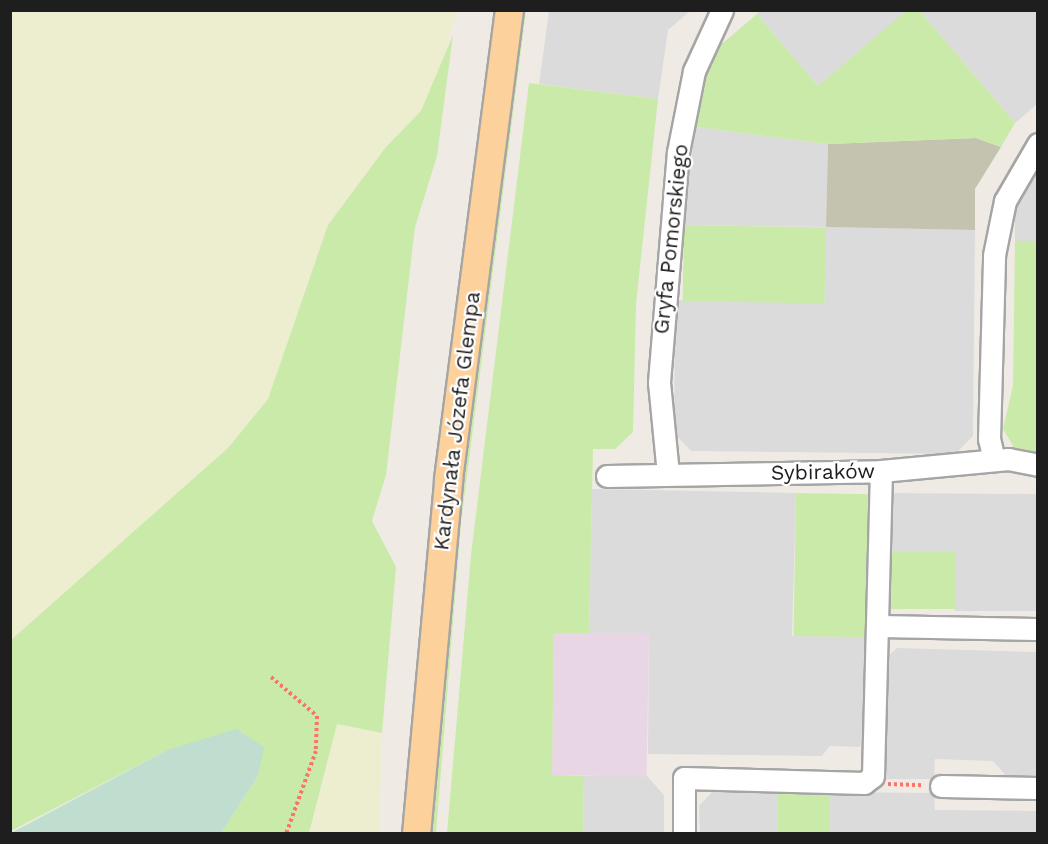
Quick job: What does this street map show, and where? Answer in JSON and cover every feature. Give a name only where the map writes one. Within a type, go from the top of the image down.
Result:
[{"type":"main road","name":"Kardynała Józefa Glempa","points":[[416,834],[448,479],[509,10]]},
{"type":"street","name":"Gryfa Pomorskiego","points":[[668,474],[658,382],[678,152],[694,71],[722,10]]},
{"type":"street","points":[[994,460],[989,440],[994,255],[1005,201],[1038,144]]},
{"type":"street","name":"Sybiraków","points":[[607,476],[880,471],[994,460],[1038,465]]},
{"type":"street","points":[[684,834],[684,778],[864,783],[875,771],[880,471]]},
{"type":"street","points":[[877,626],[1038,629]]},
{"type":"street","points":[[941,786],[1038,788]]},
{"type":"path","points":[[271,677],[317,716],[316,751],[286,834]]},
{"type":"path","points":[[864,783],[941,786]]},
{"type":"shaded area","points":[[761,10],[907,11],[818,86],[757,14]]},
{"type":"shaded area","points":[[11,11],[457,11],[439,77],[421,111],[386,147],[328,225],[268,399],[228,448],[11,640]]},
{"type":"shaded area","points":[[549,11],[690,11],[668,30],[658,99],[539,84]]},
{"type":"shaded area","points":[[920,11],[1037,11],[1037,104],[1015,123]]},
{"type":"shaded area","points":[[695,127],[828,144],[826,227],[975,230],[973,436],[955,454],[691,451],[674,433],[675,300],[825,302],[825,227],[684,225]]},
{"type":"shaded area","points":[[976,138],[1001,147],[975,189],[975,230],[826,227],[828,144]]},
{"type":"shaded area","points":[[1037,159],[1037,241],[1015,241],[1015,196]]},
{"type":"shaded area","points":[[592,489],[796,493],[792,636],[871,637],[869,734],[859,747],[830,746],[822,756],[648,754],[649,634],[589,633]]},
{"type":"shaded area","points":[[885,493],[1037,494],[1037,611],[955,611],[956,551],[884,551]]},
{"type":"shaded area","points":[[554,632],[649,634],[646,777],[552,775]]},
{"type":"shaded area","points":[[897,648],[1037,652],[1037,778],[1008,778],[993,761],[935,759],[934,779],[881,779],[881,663]]},
{"type":"shaded area","points":[[337,724],[382,733],[379,833],[309,834]]},
{"type":"shaded area","points":[[236,729],[264,747],[258,776],[221,833],[11,833],[167,750]]},
{"type":"shaded area","points":[[584,776],[647,776],[664,795],[664,833],[583,834]]},
{"type":"shaded area","points":[[713,791],[778,792],[778,833],[700,833],[699,806]]},
{"type":"shaded area","points":[[829,792],[934,793],[935,810],[1037,811],[1037,833],[829,833]]},
{"type":"green space","points":[[907,10],[920,11],[1015,123],[1001,147],[976,138],[828,144],[695,127],[700,80],[717,48],[757,14],[818,86]]},
{"type":"green space","points":[[518,11],[526,11],[461,523],[436,833],[428,834],[443,628]]},
{"type":"green space","points":[[453,35],[437,156],[415,227],[386,475],[372,521],[396,567],[382,733],[337,724],[309,833],[221,833],[258,776],[167,750],[11,831],[11,640],[228,448],[268,399],[328,225],[386,147],[421,111]]},
{"type":"green space","points":[[529,83],[658,99],[636,304],[633,432],[615,449],[593,449],[589,633],[554,633],[552,775],[584,776],[583,833],[447,833],[471,555]]},
{"type":"green space","points":[[684,225],[826,227],[825,303],[683,301]]},
{"type":"green space","points":[[1015,241],[1037,241],[1037,456],[1016,451],[1003,429],[1013,385]]},
{"type":"green space","points":[[796,493],[874,494],[871,637],[794,636]]},
{"type":"green space","points":[[884,551],[956,551],[956,609],[884,609]]},
{"type":"green space","points":[[778,792],[829,792],[829,833],[778,833]]}]
